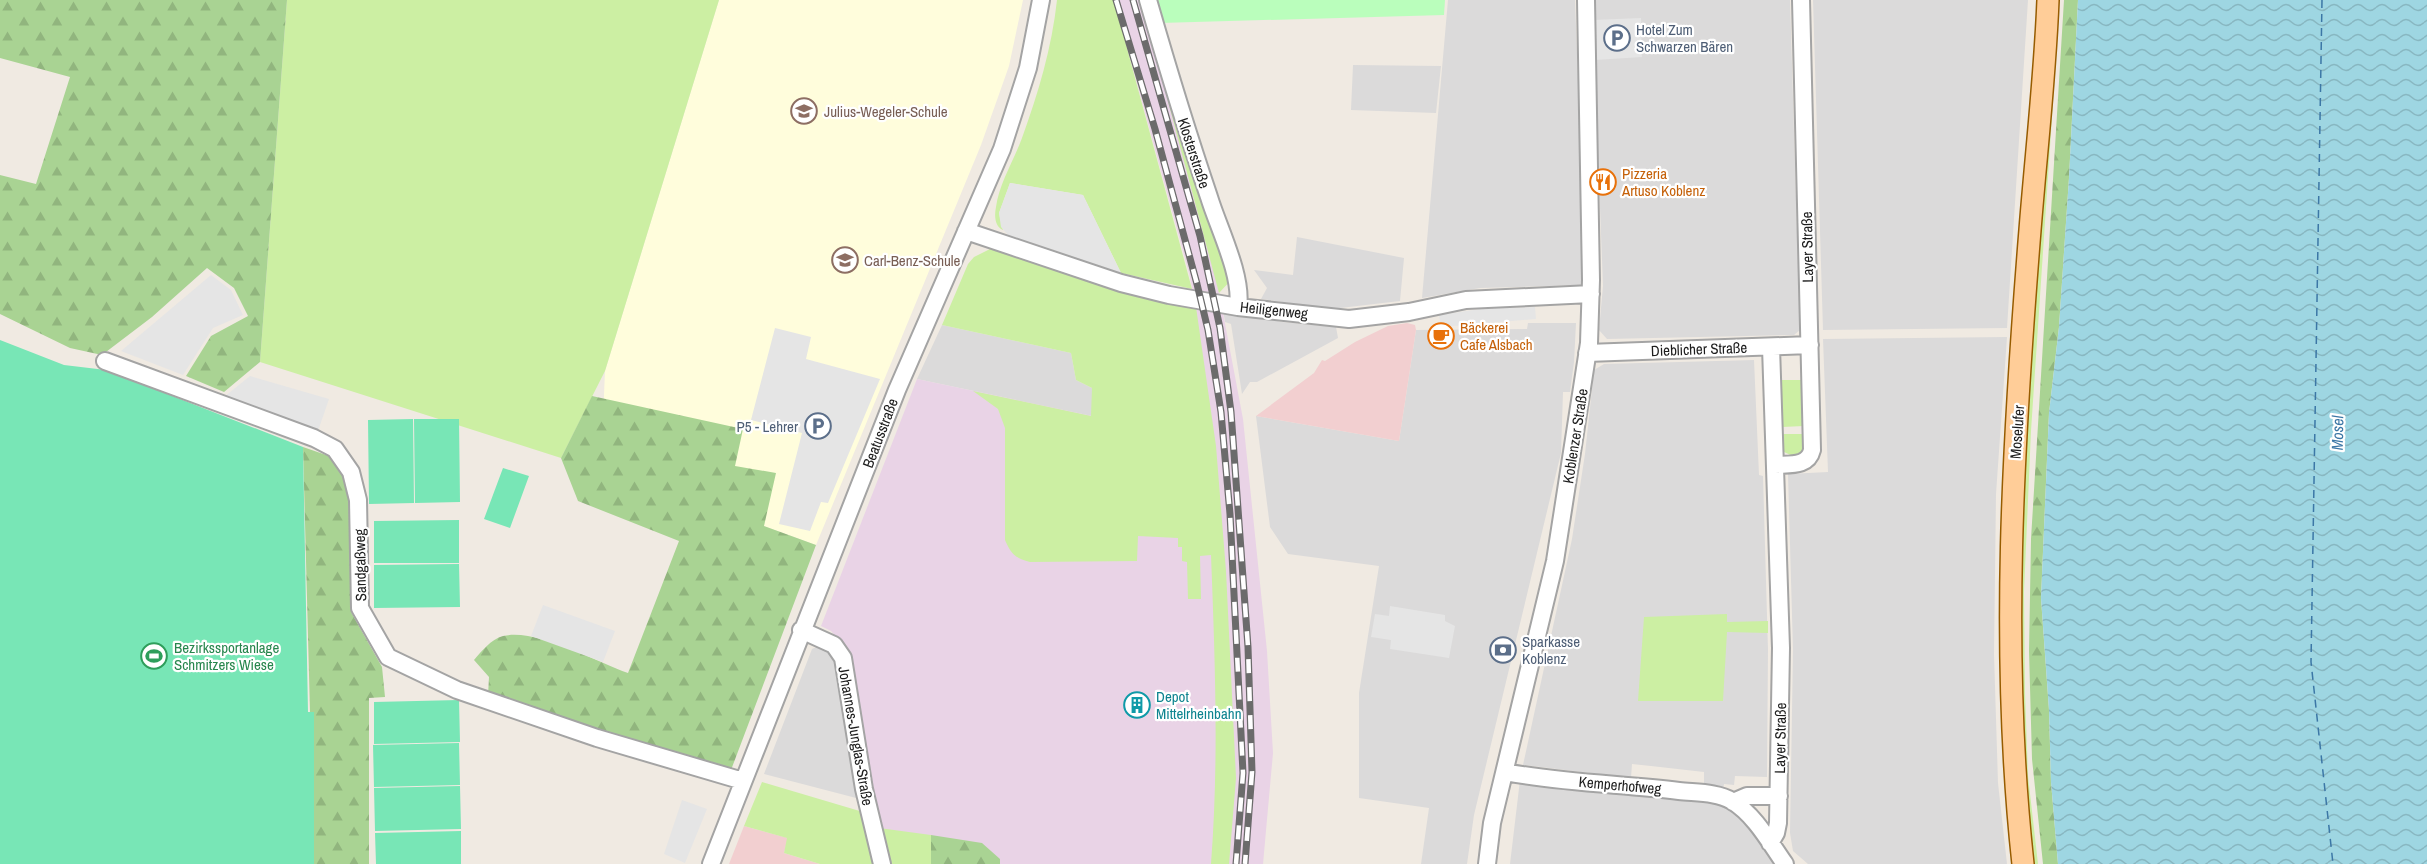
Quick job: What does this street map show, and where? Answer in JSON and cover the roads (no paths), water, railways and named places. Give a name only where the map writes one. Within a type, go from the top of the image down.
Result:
[{"type":"main road","name":"Moselufer","points":[[2023,864],[2016,788],[2010,580],[2016,447],[2048,0]]},
{"type":"street","name":"Beatusstraße","points":[[711,864],[900,382],[1002,149],[1028,68],[1041,0]]},
{"type":"street","name":"Klosterstraße","points":[[1148,0],[1187,133],[1237,285],[1238,307]]},
{"type":"street","name":"Koblenzer Straße","points":[[1487,864],[1492,823],[1555,561],[1587,353],[1591,294],[1586,0]]},
{"type":"street","name":"Layer Straße","points":[[1775,465],[1803,462],[1811,455],[1801,0]]},
{"type":"street","name":"Heiligenweg","points":[[966,231],[1121,283],[1169,295],[1238,307],[1350,319],[1409,312],[1466,300],[1591,294]]},
{"type":"street","name":"Dieblicher Straße","points":[[1587,353],[1810,345]]},
{"type":"street","name":"Layer Straße","points":[[1771,347],[1782,656],[1779,795]]},
{"type":"street","name":"Sandgaßweg","points":[[105,361],[314,438],[335,449],[351,472],[358,500],[360,608],[388,657],[457,690],[597,738],[743,781]]},
{"type":"street","name":"Johannes-Junglas-Straße","points":[[801,630],[834,645],[843,658],[864,789],[882,864]]},
{"type":"street","name":"Kemperhofweg","points":[[1505,772],[1716,795],[1733,802],[1747,813],[1785,864]]},
{"type":"street","name":"Kemperhofweg","points":[[1733,802],[1747,796],[1779,795]]},
{"type":"street","points":[[1770,843],[1777,829],[1779,795]]},
{"type":"water","name":"Mosel","points":[[2078,0],[2427,0],[2427,864],[2058,864],[2041,598],[2049,413],[2059,327]]},
{"type":"railway","points":[[1116,0],[1155,129],[1197,284],[1208,330],[1221,412],[1230,514],[1243,773],[1236,864]]},
{"type":"railway","points":[[1133,0],[1200,236],[1220,328],[1231,412],[1248,647],[1252,772],[1245,864]]},
{"type":"place","name":"Hotel Zum Schwarzen Bären","points":[[1617,38]]},
{"type":"place","name":"Julius-Wegeler-Schule","points":[[804,111]]},
{"type":"place","name":"Pizzeria Artuso Koblenz","points":[[1603,182]]},
{"type":"place","name":"Carl-Benz-Schule","points":[[845,260]]},
{"type":"place","name":"Bäckerei Cafe Alsbach","points":[[1441,336]]},
{"type":"place","name":"P5 - Lehrer","points":[[818,426]]},
{"type":"place","name":"Sparkasse Koblenz","points":[[1503,650]]},
{"type":"place","name":"Bezirkssportanlage Schmitzers Wiese","points":[[154,656]]},
{"type":"place","name":"Depot Mittelrheinbahn","points":[[1137,705]]}]
